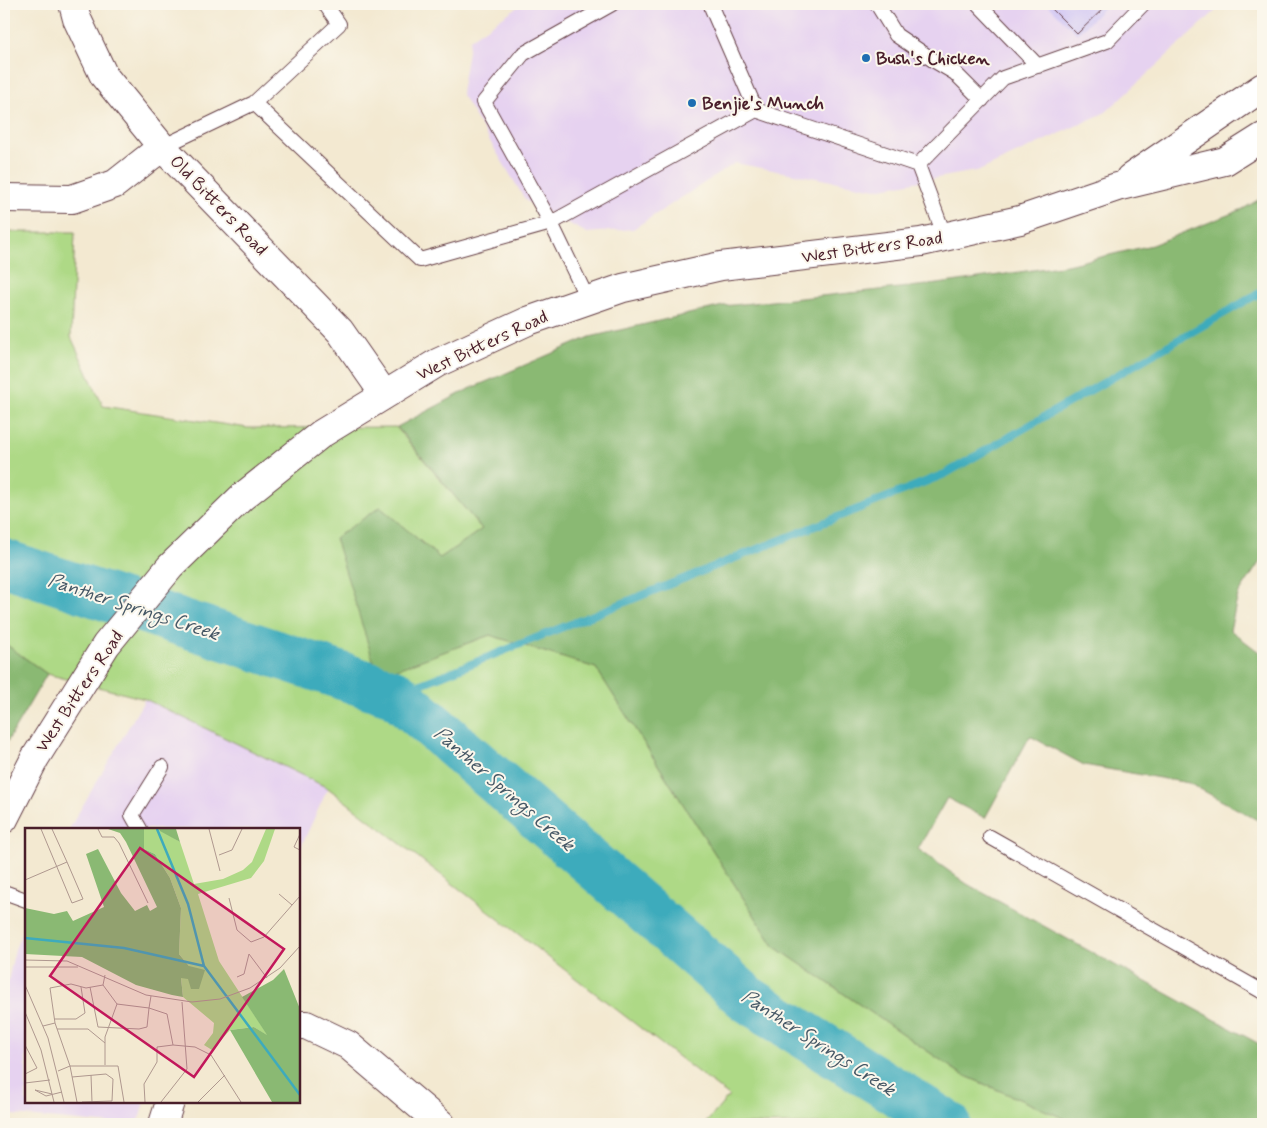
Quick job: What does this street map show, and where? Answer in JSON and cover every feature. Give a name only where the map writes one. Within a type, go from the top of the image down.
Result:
[{"type":"main road","name":"Old Bitters Road","points":[[73,4],[77,19],[104,76],[162,147],[340,331],[384,394]]},
{"type":"main road","name":"West Bitters Road","points":[[1116,187],[1263,86]]},
{"type":"main road","name":"West Bitters Road","points":[[4,818],[35,758],[106,645],[170,567],[242,497],[321,434],[437,362],[528,321],[623,288],[720,266],[921,242],[1020,220],[1116,187],[1225,161],[1263,137]]},
{"type":"main road","points":[[4,198],[72,199],[116,184],[162,147]]},
{"type":"main road","points":[[300,1025],[306,1025],[348,1044],[441,1124]]},
{"type":"main road","points":[[163,1124],[170,1103]]},
{"type":"lane","points":[[162,147],[254,103],[339,24],[325,4]]},
{"type":"lane","points":[[588,300],[551,224],[484,102],[522,54],[612,4]]},
{"type":"lane","points":[[711,4],[756,110],[918,165]]},
{"type":"lane","points":[[878,4],[896,35],[932,60],[955,73],[982,100]]},
{"type":"lane","points":[[978,4],[1038,66]]},
{"type":"lane","points":[[918,165],[1003,78],[1107,42],[1143,4]]},
{"type":"lane","points":[[254,103],[420,260],[551,224],[756,110]]},
{"type":"lane","points":[[918,165],[945,237]]},
{"type":"lane","points":[[139,828],[132,815],[162,767]]},
{"type":"lane","points":[[990,837],[1263,992]]},
{"type":"lane","points":[[4,892],[25,900]]},
{"type":"shaded area","points":[[522,4],[1223,4],[1106,112],[981,170],[876,189],[735,163],[633,229],[587,233],[526,201],[461,93],[470,39]]},
{"type":"shaded area","points":[[145,699],[328,788],[300,849],[300,828],[70,828]]},
{"type":"shaded area","points":[[25,926],[25,1103],[144,1103],[138,1124],[112,1124],[4,1114],[4,999],[15,949]]},
{"type":"green space","points":[[1263,197],[1263,557],[1238,595],[1230,630],[1263,655],[1263,823],[1189,783],[1084,765],[1030,736],[985,818],[947,798],[918,849],[967,884],[1263,1046],[1263,1124],[1077,1124],[961,1074],[774,946],[596,668],[490,635],[378,676],[335,538],[380,507],[440,558],[482,529],[397,427],[467,390],[590,337],[723,306],[938,284],[1067,265],[1152,245],[1243,209]]},
{"type":"green space","points":[[4,232],[75,232],[71,337],[103,406],[248,428],[396,427],[482,529],[440,558],[380,507],[378,675],[490,635],[596,668],[774,946],[961,1074],[1077,1124],[705,1124],[729,1096],[328,788],[145,699],[47,674],[4,643]]},
{"type":"green space","points":[[4,643],[47,674],[4,747]]},
{"type":"building","points":[[1047,4],[1108,4],[1077,34]]},
{"type":"waterway","points":[[396,694],[945,474],[1263,291]]},
{"type":"waterway","name":"Panther Springs Creek","points":[[4,563],[396,694],[749,1000],[947,1124]]},
{"type":"place","name":"Bush's Chicken","points":[[866,58]]},
{"type":"place","name":"Benjie's Munch","points":[[692,103]]}]
